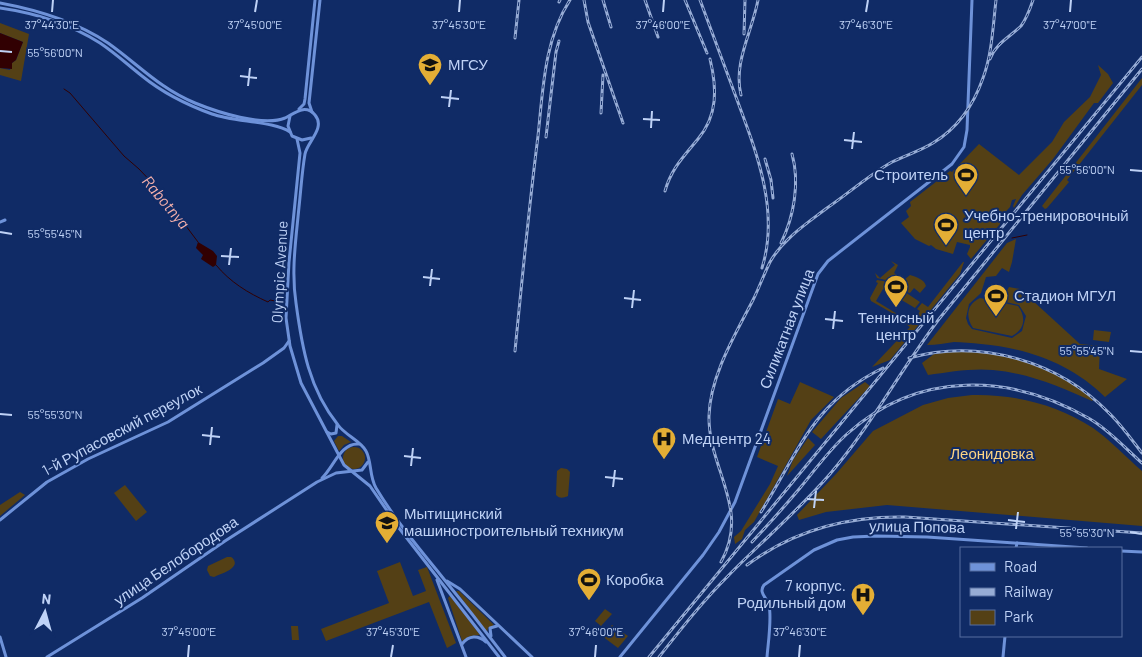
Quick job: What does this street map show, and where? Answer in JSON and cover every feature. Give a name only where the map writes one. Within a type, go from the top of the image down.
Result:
[{"type":"main road","points":[[0,3],[45,13],[77,26],[110,45],[158,84],[206,108],[232,115],[271,121],[285,118],[292,114],[303,106],[306,99],[316,0]]},
{"type":"main road","points":[[0,8],[47,19],[81,32],[105,47],[156,87],[196,108],[227,118],[276,126],[290,132],[297,139],[305,140],[313,137],[318,124],[309,102],[320,0]]},
{"type":"main road","name":"Силикатная улица","points":[[620,657],[720,532],[735,502],[818,274],[828,261],[952,164],[962,150],[966,130],[972,0]]},
{"type":"main road","points":[[298,110],[312,112]]},
{"type":"main road","points":[[290,132],[288,124],[292,114]]},
{"type":"main road","name":"Olympic Avenue","points":[[313,137],[305,152],[294,254],[295,300],[307,365],[322,400],[337,425],[366,451],[371,477],[379,493],[414,542],[505,657]]},
{"type":"main road","name":"Olympic Avenue","points":[[297,139],[300,153],[286,300],[286,321],[297,371],[308,398],[344,466],[370,486],[435,575],[499,657]]},
{"type":"main road","points":[[0,222],[5,220]]},
{"type":"main road","points":[[287,290],[291,294],[294,290]]},
{"type":"main road","points":[[286,300],[291,296],[295,300]]},
{"type":"main road","name":"1-й Рупасовский переулок","points":[[0,520],[53,478],[88,459],[168,422],[284,348],[289,339]]},
{"type":"main road","points":[[284,348],[289,349],[292,353]]},
{"type":"main road","points":[[326,432],[336,433],[338,430],[337,425]]},
{"type":"main road","points":[[317,482],[348,445],[360,444]]},
{"type":"main road","points":[[317,482],[336,473],[362,470],[367,465],[368,459]]},
{"type":"main road","name":"улица Белобородова","points":[[47,657],[142,598],[225,541],[317,482]]},
{"type":"main road","name":"улица Попова","points":[[767,657],[770,607],[762,592],[762,588],[814,550],[837,540],[894,536],[1073,547]]},
{"type":"main road","points":[[1016,547],[1017,543]]},
{"type":"main road","points":[[1122,551],[1142,552]]},
{"type":"main road","points":[[435,575],[466,657]]},
{"type":"main road","points":[[443,578],[460,589],[532,657]]},
{"type":"main road","points":[[495,643],[490,634],[490,629],[493,626],[500,628]]},
{"type":"main road","points":[[0,637],[6,657]]},
{"type":"main road","points":[[461,644],[469,638],[476,637],[484,640],[490,646]]},
{"type":"main road","points":[[1003,657],[1005,637]]},
{"type":"green space","points":[[0,23],[29,34],[21,81],[0,75],[0,68],[10,70],[23,42],[0,33]]},
{"type":"green space","name":"Строитель","points":[[1098,65],[1108,74],[1113,83],[1098,103],[1094,103],[1053,159],[1022,195],[1014,208],[1016,199],[1012,200],[1000,224],[971,259],[967,254],[970,245],[957,242],[953,254],[936,249],[915,239],[901,223],[909,217],[906,211],[911,206],[910,202],[950,171],[952,172],[979,144],[1019,175],[1052,142],[1064,122],[1090,97],[1101,75]]},
{"type":"green space","points":[[1142,78],[1142,85],[1067,180],[1069,182],[1045,209],[1042,206]]},
{"type":"green space","points":[[1016,239],[1009,272],[1002,268],[996,276],[986,277],[981,293],[969,304],[966,318],[968,324],[972,329],[1012,338],[1022,331],[1026,316],[1019,305],[1001,301],[1009,287],[1020,289],[1080,344],[1100,346],[1099,369],[1127,379],[1105,397],[1078,375],[1063,367],[1015,349],[954,342],[927,345],[1007,243]]},
{"type":"green space","points":[[891,261],[898,265],[894,273],[904,280],[910,275],[924,282],[926,286],[920,293],[914,288],[910,293],[902,290],[920,302],[915,308],[883,289],[876,301],[912,323],[920,311],[917,309],[922,303],[928,307],[964,262],[960,274],[890,360],[872,367],[910,327],[900,320],[899,317],[871,301],[870,298],[878,283],[876,282],[877,280],[889,282],[893,285],[890,281],[877,278],[875,273],[880,278],[895,265]]},
{"type":"green space","name":"Стадион МГУЛ","points":[[980,298],[1018,306],[1023,315],[1022,327],[1012,336],[973,328],[968,315],[972,304]]},
{"type":"green space","points":[[1094,330],[1111,332],[1109,342],[1093,340]]},
{"type":"green space","points":[[956,351],[994,354],[1029,362],[1062,377],[1094,399],[1092,401],[1044,381],[1019,374],[993,370],[928,375],[922,363],[934,354]]},
{"type":"green space","points":[[800,382],[834,397],[811,420],[754,522],[745,530],[742,539],[735,544],[734,537],[741,531],[770,484],[778,466],[757,457],[778,399],[790,404]]},
{"type":"green space","points":[[865,382],[870,386],[821,439],[812,432],[841,398]]},
{"type":"green space","name":"Леонидовка","points":[[972,395],[1003,396],[1034,402],[1064,413],[1093,428],[1142,471],[1142,526],[887,505],[826,512],[799,520],[797,515],[873,431],[923,405],[948,398]]},
{"type":"green space","points":[[338,436],[342,436],[351,442],[344,445],[339,451],[334,441]]},
{"type":"green space","points":[[808,438],[815,445],[787,476],[793,460]]},
{"type":"green space","points":[[350,447],[358,447],[365,454],[365,462],[358,469],[350,469],[343,462],[343,454]]},
{"type":"green space","points":[[561,468],[567,469],[570,472],[568,496],[562,498],[556,495],[557,471]]},
{"type":"green space","points":[[125,485],[147,512],[136,521],[114,493]]},
{"type":"green space","points":[[20,492],[25,495],[0,516],[0,505]]},
{"type":"green space","points":[[227,557],[233,559],[234,566],[214,577],[210,576],[207,570],[208,566]]},
{"type":"green space","points":[[400,562],[413,596],[426,591],[418,570],[427,567],[456,643],[447,648],[429,602],[326,641],[321,629],[389,603],[377,571]]},
{"type":"green space","points":[[456,591],[459,591],[494,625],[488,628],[487,632]]},
{"type":"green space","points":[[450,596],[480,635],[470,636],[462,641],[448,598]]},
{"type":"green space","points":[[605,609],[612,614],[601,626],[595,621]]},
{"type":"green space","points":[[612,625],[628,636],[618,648],[602,636]]},
{"type":"green space","points":[[291,626],[298,626],[299,640],[292,640]]},
{"type":"shaded area","points":[[0,33],[23,42],[16,60],[12,63],[12,69],[0,68]]},
{"type":"shaded area","points":[[198,242],[213,251],[217,256],[216,265],[213,267],[201,259],[203,255],[196,248]]},
{"type":"waterway","name":"Rabotnya","points":[[64,89],[70,93],[124,156],[159,190],[198,242]]},
{"type":"waterway","points":[[1012,238],[1027,235]]},
{"type":"waterway","name":"Rabotnya","points":[[216,265],[227,277],[246,291],[268,302],[270,300],[275,301]]},
{"type":"railway","points":[[515,38],[519,0]]},
{"type":"railway","points":[[515,351],[543,83],[555,32],[561,15],[570,0]]},
{"type":"railway","points":[[584,0],[588,22],[623,123]]},
{"type":"railway","points":[[603,0],[611,27]]},
{"type":"railway","points":[[645,0],[658,37]]},
{"type":"railway","points":[[685,0],[707,53]]},
{"type":"railway","points":[[700,0],[751,138],[763,181],[768,224],[767,246],[762,268]]},
{"type":"railway","points":[[744,34],[745,0]]},
{"type":"railway","points":[[741,95],[739,83],[741,59],[758,0]]},
{"type":"railway","points":[[721,562],[729,543],[732,524],[726,489],[710,435],[710,401],[719,371],[731,342],[770,262],[781,246],[803,226],[884,167],[942,137],[964,115],[975,97],[986,69],[992,40],[996,0]]},
{"type":"railway","points":[[990,59],[1000,44],[1021,26],[1027,17],[1033,0]]},
{"type":"railway","points":[[546,137],[559,41]]},
{"type":"railway","points":[[649,657],[1142,57]]},
{"type":"railway","points":[[665,191],[674,169],[705,130],[709,120],[715,91],[710,59]]},
{"type":"railway","points":[[659,657],[692,615],[741,563],[805,501],[845,456],[939,319],[1142,69]]},
{"type":"railway","points":[[601,113],[603,75]]},
{"type":"railway","points":[[781,243],[786,233],[794,199],[795,176],[792,154]]},
{"type":"railway","points":[[765,159],[771,180],[773,198]]},
{"type":"railway","points":[[909,358],[936,352],[990,353],[1017,359],[1043,368],[1067,380],[1090,396],[1127,433],[1142,453]]},
{"type":"railway","points":[[761,512],[798,449],[824,412],[859,381],[883,368]]},
{"type":"railway","points":[[752,542],[828,453],[847,434],[875,413],[904,398],[934,389],[965,385],[997,387],[1029,393],[1060,404],[1097,423],[1142,463]]},
{"type":"railway","points":[[747,565],[765,553],[802,534],[842,523],[883,517],[1142,533]]},
{"type":"place","name":"МГСУ","points":[[430,86]]},
{"type":"place","name":"Строитель","points":[[966,196]]},
{"type":"place","name":"Учебно-тренировочный центр","points":[[946,246]]},
{"type":"place","name":"Теннисный центр","points":[[896,308]]},
{"type":"place","name":"Стадион МГУЛ","points":[[996,317]]},
{"type":"place","name":"Медцентр 24","points":[[664,460]]},
{"type":"place","name":"Мытищинский машиностроительный техникум","points":[[387,544]]},
{"type":"place","name":"Коробка","points":[[589,601]]},
{"type":"place","name":"7 корпус. Родильный дом","points":[[863,616]]}]
